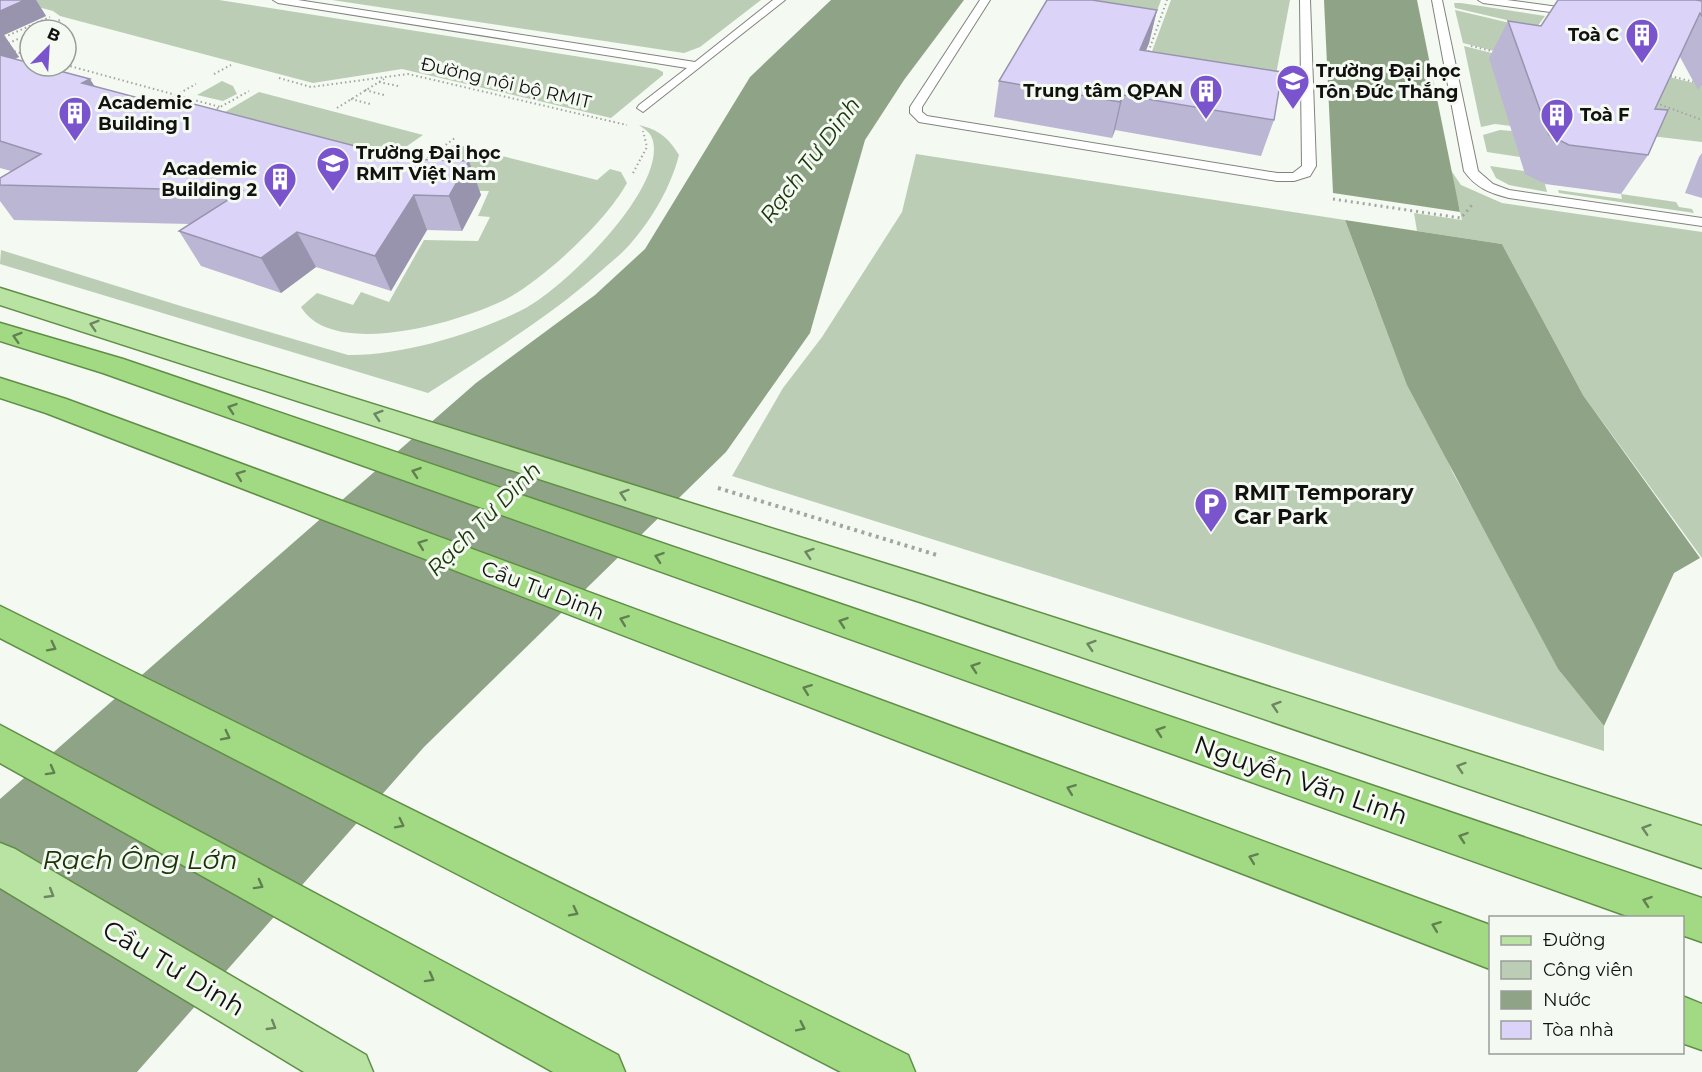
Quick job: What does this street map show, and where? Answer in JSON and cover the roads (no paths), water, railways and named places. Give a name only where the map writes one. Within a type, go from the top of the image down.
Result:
[{"type":"highway","name":"Nguyễn Văn Linh","points":[[0,332],[113,366],[1702,920]]},
{"type":"highway","name":"Cầu Tư Dinh","points":[[0,388],[56,406],[1489,946]]},
{"type":"highway","points":[[0,621],[891,1072]]},
{"type":"highway","points":[[0,742],[601,1072]]},
{"type":"highway","points":[[1684,1019],[1702,1027]]},
{"type":"main road","points":[[0,296],[925,590],[1702,847]]},
{"type":"main road","name":"Cầu Tư Dinh","points":[[0,864],[349,1072]]},
{"type":"lane","points":[[278,0],[697,66]]},
{"type":"lane","points":[[643,108],[780,0]]},
{"type":"lane","points":[[985,0],[916,107],[916,113],[923,119],[1266,175],[1294,177],[1305,173],[1309,166],[1305,0]]},
{"type":"lane","points":[[1437,0],[1471,171],[1478,181],[1491,189],[1509,194],[1702,222]]},
{"type":"lane","points":[[1483,0],[1573,12]]},
{"type":"water","name":"Rạch Ông Lớn","points":[[831,0],[964,0],[904,80],[865,140],[810,333],[726,452],[424,747],[137,1072],[0,1072],[0,799],[476,383],[595,295],[645,249],[750,77]]},
{"type":"water","points":[[1324,0],[1417,0],[1460,212],[1333,193]]},
{"type":"water","points":[[1345,220],[1502,244],[1583,395],[1700,558],[1674,573],[1604,726],[1558,669],[1407,385]]},
{"type":"place","name":"Toà C","points":[[1642,64]]},
{"type":"place","name":"Trường Đại học Tôn Đức Thắng","points":[[1293,110]]},
{"type":"place","name":"Trung tâm QPAN","points":[[1206,120]]},
{"type":"place","name":"Academic Building 1","points":[[75,142]]},
{"type":"place","name":"Toà F","points":[[1557,144]]},
{"type":"place","name":"Trường Đại học RMIT Việt Nam","points":[[333,192]]},
{"type":"place","name":"Academic Building 2","points":[[280,208]]},
{"type":"place","name":"RMIT Temporary Car Park","points":[[1211,533]]},
{"type":"water label","name":"Rạch Tư Dinh","points":[[810,160]]},
{"type":"water label","name":"Rạch Tư Dinh","points":[[484,519]]}]
